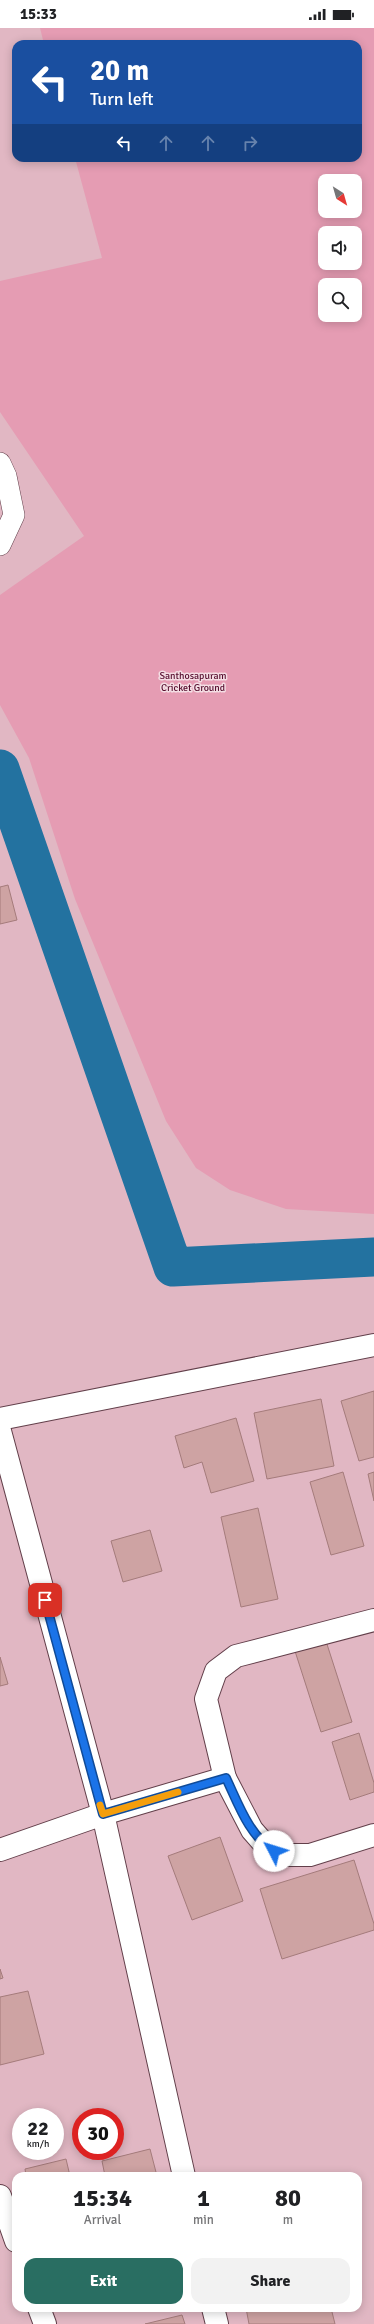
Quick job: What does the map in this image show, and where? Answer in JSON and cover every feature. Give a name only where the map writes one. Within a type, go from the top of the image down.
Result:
[{"type":"street","points":[[0,1419],[374,1345]]},
{"type":"street","points":[[0,1431],[103,1814],[183,2172]]},
{"type":"street","points":[[374,1620],[236,1656],[216,1671],[206,1699],[226,1778],[252,1830],[266,1846],[282,1855],[310,1855],[374,1835]]},
{"type":"street","points":[[0,1850],[103,1814],[226,1778]]},
{"type":"street","points":[[0,2196],[12,2230]]},
{"type":"street","points":[[40,2312],[45,2324]]},
{"type":"street","points":[[214,2312],[217,2324]]},
{"type":"lane","points":[[0,463],[6,476],[14,515],[0,545]]},
{"type":"green space","name":"Santhosapuram Cricket Ground","points":[[40,28],[374,28],[374,1214],[286,1209],[230,1190],[196,1168],[166,1121],[75,899],[29,758],[0,705],[0,595],[84,536],[0,412],[0,281],[102,258],[76,162],[362,162],[362,40],[43,40]]},
{"type":"building","points":[[8,885],[17,920],[0,924],[0,887]]},
{"type":"building","points":[[374,1391],[374,1457],[359,1461],[341,1401]]},
{"type":"building","points":[[321,1399],[334,1466],[267,1479],[254,1413]]},
{"type":"building","points":[[236,1418],[254,1481],[211,1493],[202,1462],[184,1468],[175,1436]]},
{"type":"building","points":[[343,1472],[364,1546],[331,1555],[310,1482]]},
{"type":"building","points":[[374,1472],[374,1501],[368,1474]]},
{"type":"building","points":[[258,1508],[278,1599],[241,1607],[221,1517]]},
{"type":"building","points":[[150,1530],[162,1571],[123,1582],[111,1541]]},
{"type":"building","points":[[325,1638],[352,1722],[321,1732],[294,1648]]},
{"type":"building","points":[[0,1657],[8,1684],[0,1686]]},
{"type":"building","points":[[359,1733],[374,1783],[374,1792],[350,1800],[332,1742]]},
{"type":"building","points":[[220,1837],[243,1901],[192,1920],[168,1856]]},
{"type":"building","points":[[354,1860],[374,1924],[374,1930],[282,1959],[260,1889]]},
{"type":"building","points":[[0,1969],[3,1978],[0,1979]]},
{"type":"building","points":[[28,1991],[44,2054],[0,2065],[0,1997]]},
{"type":"building","points":[[150,2149],[156,2172],[104,2172],[102,2161],[124,2160],[124,2156]]},
{"type":"building","points":[[66,2159],[69,2172],[25,2172],[25,2169]]},
{"type":"building","points":[[247,2312],[332,2312],[335,2324],[249,2324]]},
{"type":"building","points":[[182,2315],[185,2324],[145,2324]]},
{"type":"waterway","points":[[0,769],[173,1267],[374,1257]]},
{"type":"slow traffic","points":[[100,1805],[103,1814],[178,1792]]},
{"type":"route","points":[[45,1600],[103,1814],[226,1778],[252,1830],[266,1846],[274,1851]]}]
